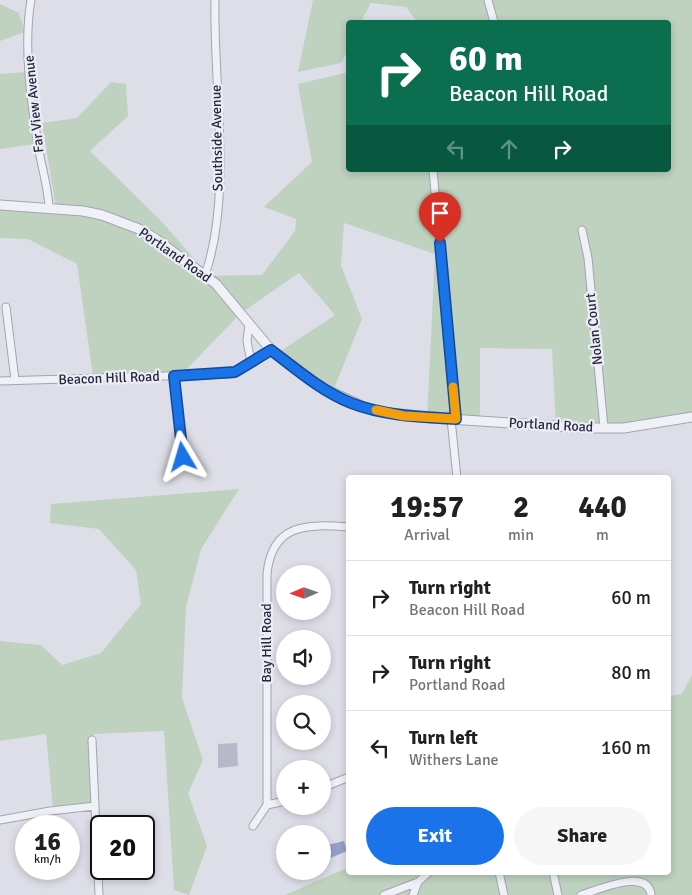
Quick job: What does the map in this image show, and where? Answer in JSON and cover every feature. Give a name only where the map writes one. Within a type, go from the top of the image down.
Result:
[{"type":"street","name":"Far View Avenue","points":[[30,0],[27,19],[28,47],[38,146],[47,185],[49,207]]},
{"type":"street","name":"Southside Avenue","points":[[205,275],[213,244],[219,180],[215,0]]},
{"type":"street","points":[[488,0],[493,20]]},
{"type":"street","points":[[433,172],[454,419],[457,475]]},
{"type":"street","name":"Portland Road","points":[[0,205],[49,207],[102,215],[126,223],[156,239],[205,275],[222,291],[271,350],[323,388],[350,403],[381,412],[454,419],[604,428],[636,427],[692,417]]},
{"type":"street","name":"Nolan Court","points":[[582,230],[588,258],[604,428]]},
{"type":"street","points":[[6,307],[15,380]]},
{"type":"street","points":[[249,324],[247,341],[251,362]]},
{"type":"street","name":"Beacon Hill Road","points":[[0,381],[230,374],[241,370],[271,350]]},
{"type":"street","name":"Bay Hill Road","points":[[267,805],[268,563],[276,545],[295,529],[313,525],[346,528]]},
{"type":"street","points":[[92,740],[99,895]]},
{"type":"street","points":[[331,784],[346,778]]},
{"type":"street","points":[[253,826],[267,805],[276,803]]},
{"type":"street","points":[[0,820],[50,811],[95,806]]},
{"type":"street","points":[[384,895],[418,882],[426,875]]},
{"type":"street","points":[[500,875],[504,895]]},
{"type":"street","points":[[554,875],[558,895]]},
{"type":"street","points":[[581,895],[634,880],[646,884],[650,888],[650,895]]},
{"type":"street","points":[[413,895],[418,882]]},
{"type":"lane","points":[[174,376],[183,457]]},
{"type":"green space","points":[[313,0],[692,0],[692,416],[615,430],[556,425],[552,349],[480,348],[480,422],[427,419],[435,254],[344,223],[341,265],[362,319],[331,396],[276,354],[335,315],[299,273],[241,313],[180,376],[93,376],[77,264],[28,239],[0,238],[0,205],[56,208],[42,123],[77,118],[111,82],[126,84],[128,116],[90,151],[162,222],[209,276],[262,275],[295,231],[296,219],[264,207],[312,162],[298,84],[346,73],[346,172],[671,172],[671,20],[416,20],[406,7],[371,3],[362,20],[346,20],[346,54],[341,63],[298,72]]},
{"type":"green space","points":[[0,4],[19,13],[25,32],[0,41]]},
{"type":"green space","points":[[28,72],[35,144],[0,149],[0,74]]},
{"type":"green space","points":[[239,489],[201,549],[186,607],[182,698],[203,760],[188,793],[207,846],[189,895],[174,890],[164,731],[94,734],[91,803],[53,809],[46,734],[0,741],[0,641],[41,645],[62,665],[101,653],[141,604],[136,570],[99,529],[50,523],[51,504]]},
{"type":"green space","points":[[692,675],[692,895],[285,895],[319,880],[331,880],[331,875],[346,868],[346,875],[671,875],[671,696],[682,694]]},
{"type":"water","points":[[344,841],[346,851],[331,858],[331,844]]},
{"type":"building","points":[[237,743],[238,766],[218,768],[218,744]]},
{"type":"slow traffic","points":[[376,410],[404,416],[456,419],[453,387]]},
{"type":"route","points":[[183,457],[174,376],[230,374],[241,370],[271,350],[323,388],[350,403],[404,416],[456,419],[440,243]]}]
